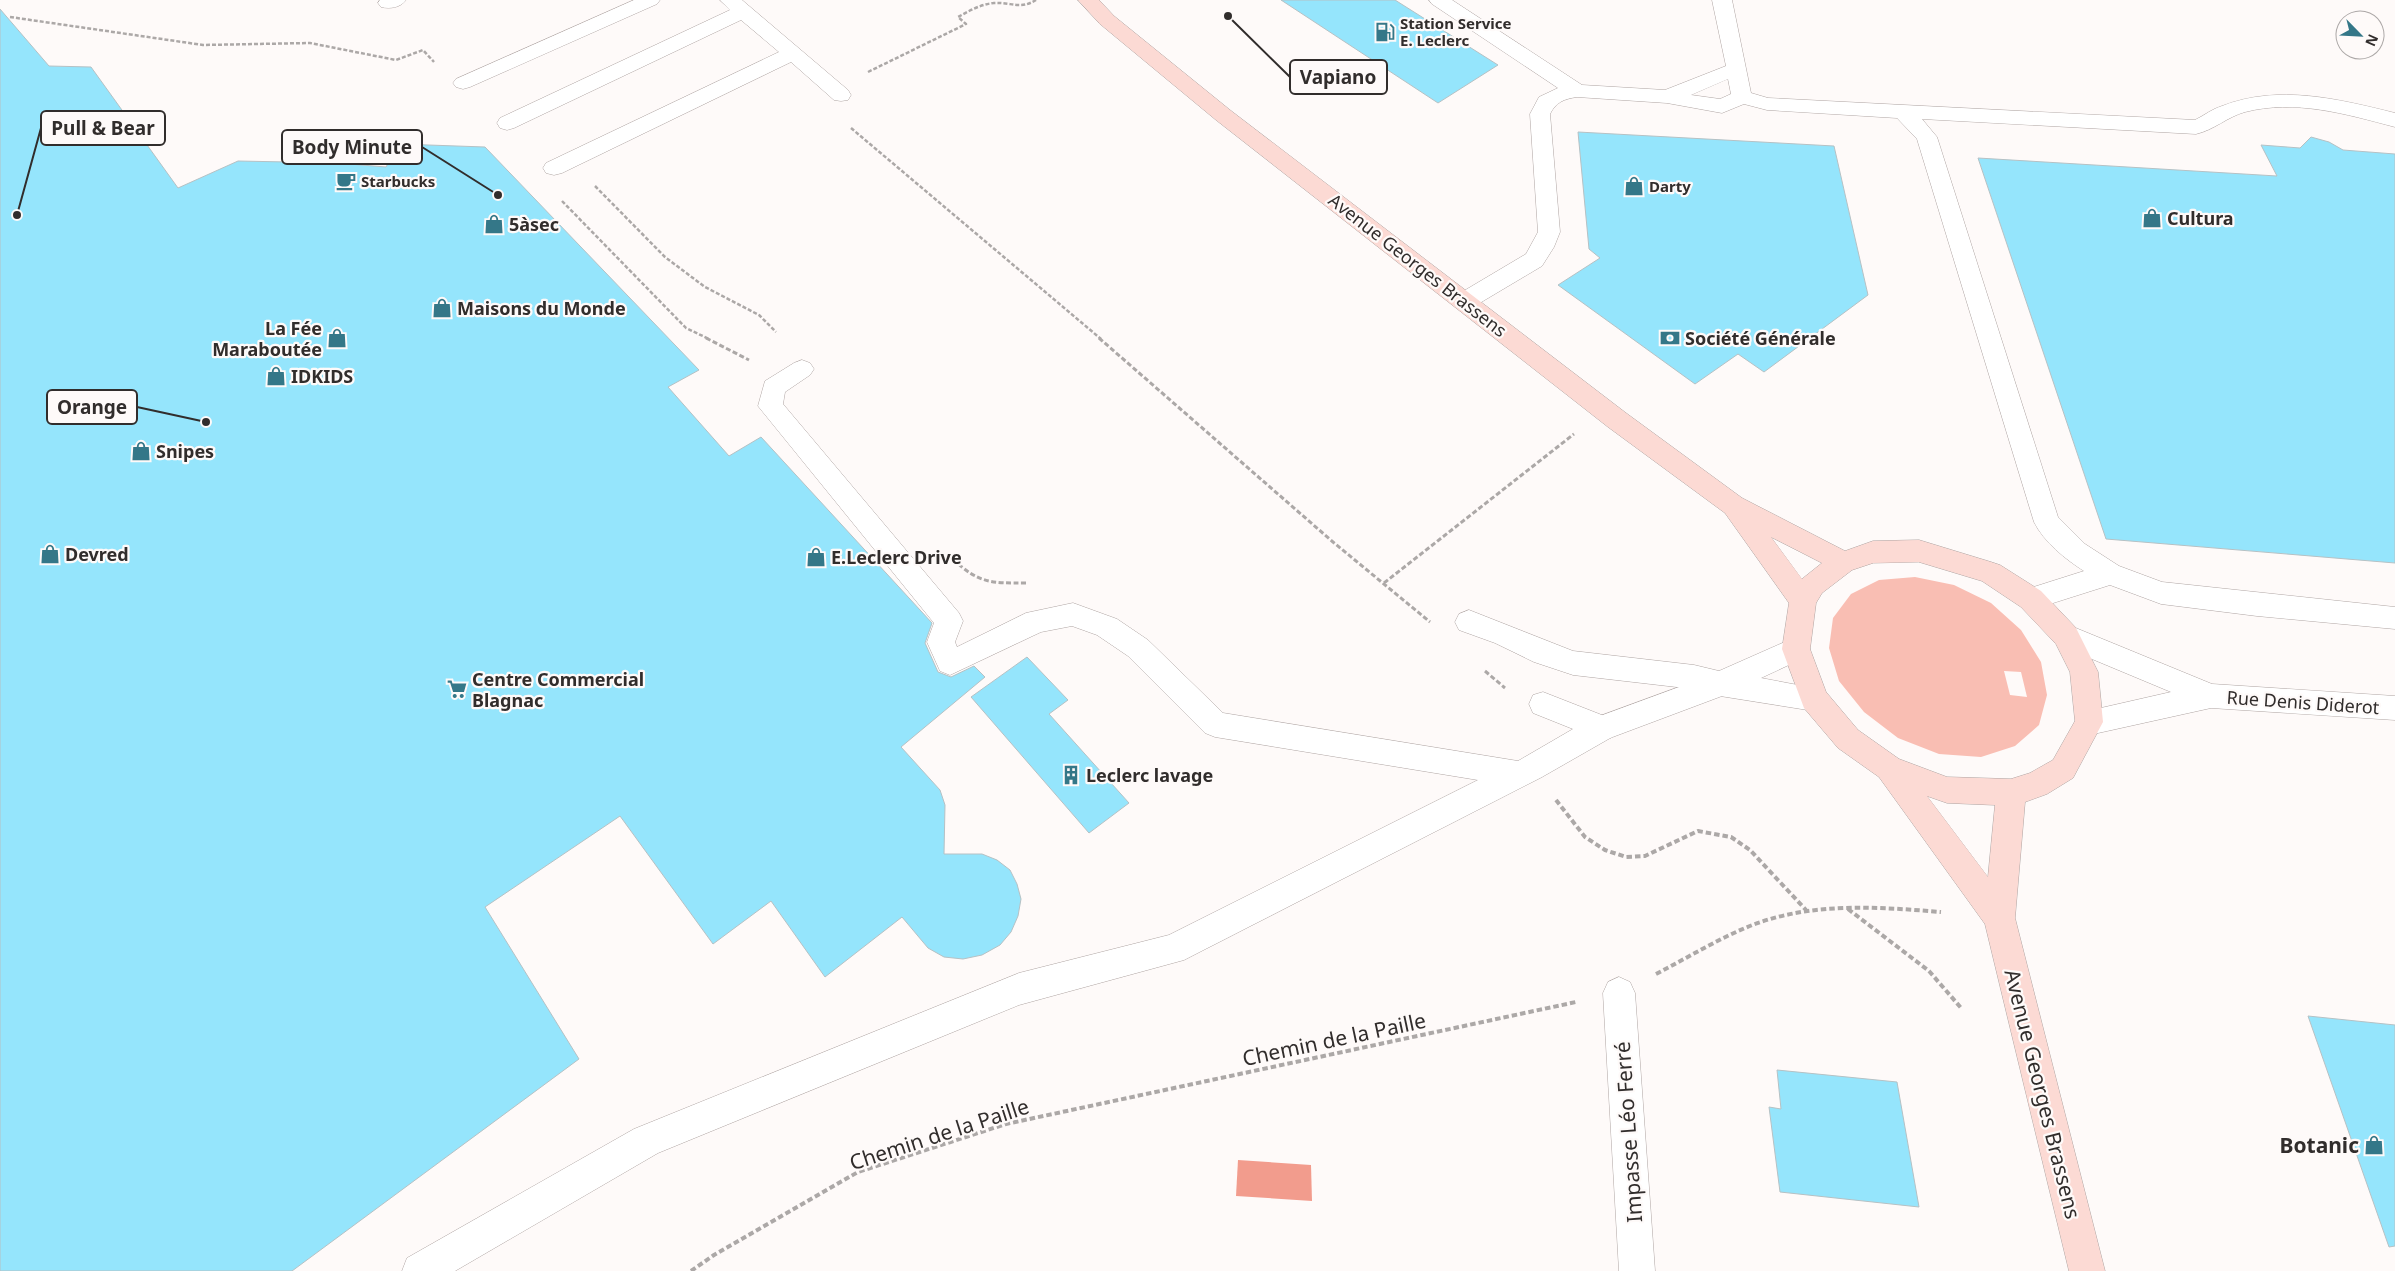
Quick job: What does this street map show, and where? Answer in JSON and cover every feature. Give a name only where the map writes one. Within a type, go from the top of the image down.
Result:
[{"type":"street","points":[[463,83],[650,0]]},
{"type":"street","points":[[1440,0],[1577,91]]},
{"type":"street","points":[[1722,0],[1742,98]]},
{"type":"street","name":"Avenue Georges Brassens","points":[[1081,2],[1107,20],[1223,115],[1466,301],[1617,420],[1733,505],[1843,562]]},
{"type":"street","points":[[507,123],[736,6],[837,92]]},
{"type":"street","points":[[562,164],[792,54]]},
{"type":"street","points":[[1667,97],[1736,69]]},
{"type":"street","points":[[1466,301],[1534,260],[1543,248],[1548,232],[1540,114],[1546,102],[1558,94],[1577,91],[1667,97],[1722,106],[1742,98],[1767,104],[2196,127],[2203,126],[2222,113],[2255,103],[2310,102],[2353,109],[2395,120]]},
{"type":"street","points":[[1902,110],[1927,137],[2047,522],[2076,552],[2110,574],[2161,593],[2257,605],[2395,618]]},
{"type":"street","points":[[802,369],[774,387],[770,406],[949,621],[940,642],[950,663],[1036,621],[1074,614],[1107,627],[1138,648],[1215,724],[1525,771]]},
{"type":"street","name":"Avenue Georges Brassens","points":[[1733,505],[1803,601]]},
{"type":"street","points":[[1919,550],[1991,573],[2031,599],[2066,636],[2084,672],[2089,722],[2063,769],[2037,785],[2011,792],[1947,790],[1889,768],[1848,739],[1814,699],[1796,649],[1803,601],[1813,586],[1843,562],[1873,552],[1919,550]]},
{"type":"street","points":[[2031,599],[2110,574]]},
{"type":"street","points":[[1469,622],[1506,636],[1544,654],[1573,664],[1671,673],[1720,684],[1814,699]]},
{"type":"street","name":"Rue Denis Diderot","points":[[2066,636],[2211,696]]},
{"type":"street","points":[[420,1271],[646,1140],[1019,989],[1173,949],[1525,771],[1602,728],[1720,684],[1796,649]]},
{"type":"street","name":"Rue Denis Diderot","points":[[2089,722],[2211,696],[2395,708]]},
{"type":"street","points":[[1543,704],[1602,728]]},
{"type":"street","name":"Avenue Georges Brassens","points":[[1889,768],[1999,918]]},
{"type":"street","name":"Avenue Georges Brassens","points":[[2011,792],[1999,918],[2087,1271]]},
{"type":"street","name":"Impasse Léo Ferré","points":[[1619,993],[1637,1271]]},
{"type":"path","points":[[1036,0],[1026,6],[994,4],[980,6],[958,17],[966,24],[837,92],[814,99],[1113,350],[1437,628]]},
{"type":"path","points":[[562,164],[665,257],[705,287],[759,315],[776,332]]},
{"type":"path","points":[[1384,583],[1577,431]]},
{"type":"path","points":[[1479,665],[1511,693]]},
{"type":"path","points":[[1525,771],[1585,837],[1605,850],[1626,857],[1645,856],[1698,831],[1731,837],[1750,850],[1806,910]]},
{"type":"path","name":"Chemin de la Paille","points":[[691,1271],[714,1255],[858,1172],[1006,1124],[1619,993],[1756,924],[1806,910],[1888,908],[1999,918]]},
{"type":"path","points":[[1848,909],[1929,971],[1962,1009]]},
{"type":"shaded area","points":[[1915,577],[1954,585],[1991,603],[2021,630],[2041,662],[2047,695],[2039,725],[2015,746],[1981,757],[1939,754],[1898,738],[1864,712],[1839,681],[1829,648],[1833,618],[1851,594],[1879,580]],"holes":[[[2004,671],[2021,672],[2027,697],[2010,695]]]},
{"type":"shaded area","points":[[1238,1160],[1311,1165],[1312,1201],[1236,1196]]},
{"type":"building","points":[[1281,0],[1395,0],[1498,65],[1438,103]]},
{"type":"building","name":"Centre Commercial Blagnac","points":[[0,9],[49,66],[91,67],[178,188],[238,161],[337,163],[386,167],[400,144],[485,147],[699,370],[668,387],[729,456],[761,437],[932,623],[925,643],[938,672],[951,677],[974,666],[985,677],[901,747],[940,790],[945,805],[944,854],[982,854],[997,860],[1010,870],[1017,884],[1021,899],[1018,916],[1011,932],[1000,945],[982,955],[963,959],[944,957],[928,948],[902,917],[825,977],[771,901],[713,944],[620,816],[485,907],[579,1059],[292,1271],[0,1271]]},
{"type":"building","points":[[1578,132],[1834,146],[1868,295],[1764,372],[1738,354],[1695,384],[1558,285],[1600,258],[1589,249]]},
{"type":"building","points":[[2311,137],[2329,142],[2343,150],[2395,154],[2395,563],[2106,539],[1978,158],[2277,176],[2261,145],[2300,148]]},
{"type":"building","points":[[1027,657],[1068,700],[1049,714],[1129,803],[1089,833],[971,697]]},
{"type":"building","name":"Botanic","points":[[2308,1016],[2395,1025],[2395,1246],[2389,1247]]},
{"type":"building","points":[[1777,1070],[1897,1082],[1919,1207],[1780,1192],[1769,1107],[1781,1109]]},
{"type":"place","name":"Vapiano","points":[[1228,16]]},
{"type":"place","name":"Station Service E. Leclerc","points":[[1385,32]]},
{"type":"place","name":"Starbucks","points":[[346,181]]},
{"type":"place","name":"Darty","points":[[1634,186]]},
{"type":"place","name":"Body Minute","points":[[498,195]]},
{"type":"place","name":"Pull & Bear","points":[[17,215]]},
{"type":"place","name":"Cultura","points":[[2152,218]]},
{"type":"place","name":"5àsec","points":[[494,224]]},
{"type":"place","name":"Maisons du Monde","points":[[442,308]]},
{"type":"place","name":"La Fée Maraboutée","points":[[337,338]]},
{"type":"place","name":"Société Générale","points":[[1670,338]]},
{"type":"place","name":"IDKIDS","points":[[276,376]]},
{"type":"place","name":"Orange","points":[[206,422]]},
{"type":"place","name":"Snipes","points":[[141,451]]},
{"type":"place","name":"Devred","points":[[50,554]]},
{"type":"place","name":"E.Leclerc Drive","points":[[816,557]]},
{"type":"place","name":"Centre Commercial Blagnac","points":[[457,689]]},
{"type":"place","name":"Leclerc lavage","points":[[1071,775]]},
{"type":"place","name":"Botanic","points":[[2374,1145]]}]
